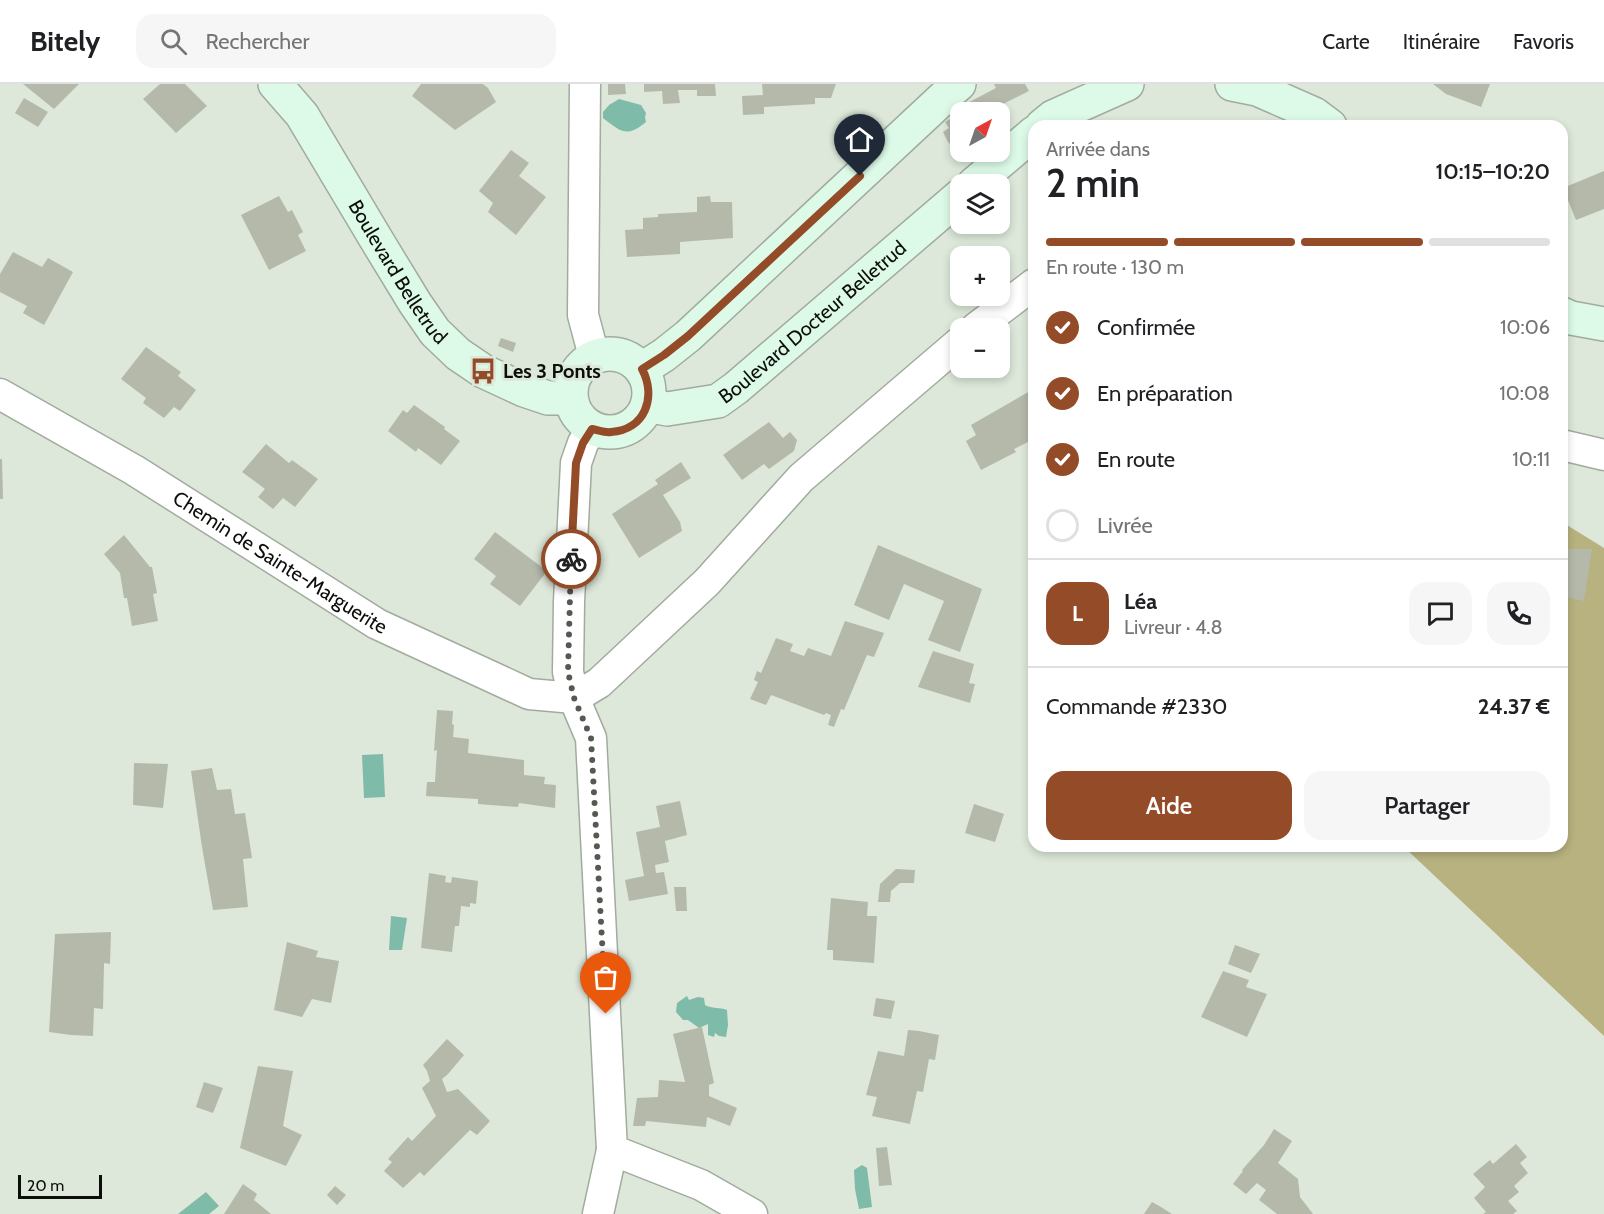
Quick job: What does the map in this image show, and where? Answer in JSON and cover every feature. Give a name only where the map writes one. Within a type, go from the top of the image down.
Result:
[{"type":"main road","name":"Boulevard Belletrud","points":[[275,84],[303,115],[379,244],[435,332],[458,354],[483,371],[524,390],[548,398],[570,398]]},
{"type":"main road","points":[[642,369],[688,336],[959,84]]},
{"type":"main road","points":[[1049,120],[1127,84]]},
{"type":"main road","points":[[1232,84],[1257,89],[1314,114],[1322,120]]},
{"type":"main road","points":[[986,174],[1028,138]]},
{"type":"main road","name":"Boulevard Docteur Belletrud","points":[[648,405],[667,410],[718,401],[950,205]]},
{"type":"main road","points":[[1568,317],[1604,324]]},
{"type":"main road","points":[[615,353],[630,358],[642,369],[648,380],[650,393],[648,405],[639,420],[626,429],[609,433],[592,429],[577,416],[570,398],[572,379],[582,363],[594,356],[615,353]]},
{"type":"street","points":[[585,84],[583,315],[594,356]]},
{"type":"street","points":[[989,318],[1028,289]]},
{"type":"street","points":[[574,698],[598,683],[707,582],[801,478],[950,351]]},
{"type":"street","name":"Chemin de Sainte-Marguerite","points":[[0,393],[134,470],[377,624],[530,694],[574,698]]},
{"type":"street","points":[[592,429],[583,443],[576,463],[568,672],[574,698],[591,738],[612,1150],[598,1214]]},
{"type":"street","points":[[1568,446],[1604,455]]},
{"type":"street","points":[[612,1150],[701,1185],[752,1214]]},
{"type":"shaded area","points":[[1568,526],[1604,548],[1604,1036],[1409,852],[1568,852]]},
{"type":"water","points":[[619,99],[641,105],[646,113],[646,122],[634,130],[624,131],[603,118],[603,112]]},
{"type":"water","points":[[383,754],[385,797],[364,798],[362,755]]},
{"type":"water","points":[[391,916],[407,918],[402,950],[389,950]]},
{"type":"water","points":[[687,996],[689,1000],[704,998],[705,1005],[727,1010],[726,1037],[715,1033],[714,1037],[708,1035],[708,1024],[699,1028],[688,1020],[683,1020],[676,1012],[677,1003]]},
{"type":"water","points":[[862,1165],[867,1168],[872,1207],[859,1209],[854,1170]]},
{"type":"water","points":[[206,1192],[219,1206],[209,1214],[178,1214]]},
{"type":"building","points":[[23,84],[79,84],[54,109]]},
{"type":"building","points":[[160,84],[185,84],[207,106],[176,133],[143,99]]},
{"type":"building","points":[[421,84],[483,84],[496,102],[455,130],[412,96]]},
{"type":"building","points":[[608,84],[625,84],[626,94],[608,95]]},
{"type":"building","points":[[644,84],[715,84],[716,96],[697,96],[697,90],[678,90],[680,103],[663,104],[662,91],[644,92]]},
{"type":"building","points":[[762,84],[836,84],[831,98],[815,98],[815,104],[764,107],[764,114],[743,115],[742,96],[763,95]]},
{"type":"building","points":[[994,84],[1025,84],[1029,91],[1007,102],[969,102],[996,88]]},
{"type":"building","points":[[1433,84],[1490,84],[1481,107],[1446,94]]},
{"type":"building","points":[[24,98],[48,112],[38,127],[15,113]]},
{"type":"building","points":[[950,119],[950,144],[943,132],[949,128],[945,122]]},
{"type":"building","points":[[511,150],[529,163],[519,176],[546,197],[516,235],[488,212],[493,203],[479,191]]},
{"type":"building","points":[[1604,171],[1604,209],[1576,220],[1568,200],[1568,186]]},
{"type":"building","points":[[279,196],[288,212],[292,210],[303,232],[298,235],[306,251],[269,270],[241,215]]},
{"type":"building","points":[[710,196],[711,202],[732,202],[733,238],[680,242],[680,254],[627,257],[625,230],[643,229],[643,218],[658,217],[658,214],[697,212],[697,197]]},
{"type":"building","points":[[13,252],[42,267],[48,258],[73,272],[44,325],[23,313],[27,306],[0,292],[0,274]]},
{"type":"building","points":[[501,338],[516,343],[513,352],[498,346]]},
{"type":"building","points":[[146,347],[181,372],[178,376],[196,390],[180,411],[174,407],[164,418],[143,403],[146,398],[121,379]]},
{"type":"building","points":[[1028,392],[1028,442],[1014,449],[1016,452],[981,470],[966,441],[976,435],[971,425]]},
{"type":"building","points":[[414,405],[460,441],[441,465],[418,448],[416,452],[388,431],[403,410],[407,413]]},
{"type":"building","points":[[769,422],[783,438],[790,432],[797,440],[794,451],[769,469],[764,464],[742,480],[723,455]]},
{"type":"building","points":[[266,444],[289,463],[292,460],[318,479],[295,507],[283,498],[273,509],[258,497],[265,489],[242,472]]},
{"type":"building","points":[[0,459],[2,459],[3,499],[0,499]]},
{"type":"building","points":[[681,462],[691,478],[663,495],[680,522],[682,531],[639,558],[612,514],[658,484],[655,480]]},
{"type":"building","points":[[495,532],[547,571],[520,606],[490,584],[496,576],[474,559]]},
{"type":"building","points":[[124,535],[152,567],[157,593],[153,594],[158,621],[132,626],[120,573],[104,554]]},
{"type":"building","points":[[878,545],[982,589],[960,652],[928,640],[944,601],[904,584],[889,620],[854,605]]},
{"type":"building","points":[[1568,549],[1592,549],[1584,601],[1568,597]]},
{"type":"building","points":[[845,621],[884,633],[874,657],[867,655],[844,710],[841,709],[834,727],[828,725],[831,715],[826,713],[824,715],[771,695],[766,705],[750,699],[758,682],[754,680],[757,671],[761,673],[776,638],[793,644],[790,651],[804,656],[808,648],[831,656]]},
{"type":"building","points":[[933,651],[974,664],[969,683],[975,684],[970,703],[918,687]]},
{"type":"building","points":[[437,710],[453,711],[453,737],[469,739],[468,753],[524,760],[524,775],[545,777],[544,784],[556,785],[555,808],[519,803],[518,807],[478,804],[478,799],[426,796],[427,782],[435,782],[437,750],[434,751]]},
{"type":"building","points":[[134,763],[168,764],[163,808],[133,805]]},
{"type":"building","points":[[212,768],[217,790],[231,789],[235,814],[245,813],[252,858],[243,859],[248,907],[213,910],[191,771]]},
{"type":"building","points":[[680,801],[687,835],[665,841],[669,862],[655,865],[656,873],[664,872],[668,894],[629,901],[625,880],[644,876],[636,832],[660,827],[656,806]]},
{"type":"building","points":[[974,804],[1004,814],[995,842],[965,833]]},
{"type":"building","points":[[896,869],[915,870],[914,883],[900,883],[891,891],[890,902],[878,902],[880,884]]},
{"type":"building","points":[[429,873],[446,876],[445,882],[451,883],[452,877],[478,881],[476,904],[470,903],[470,907],[461,906],[459,926],[455,926],[452,952],[421,948]]},
{"type":"building","points":[[674,887],[686,887],[687,911],[676,911]]},
{"type":"building","points":[[831,898],[868,902],[867,916],[877,916],[874,963],[833,960],[833,950],[827,950]]},
{"type":"building","points":[[111,932],[110,964],[104,963],[103,1009],[94,1008],[93,1036],[49,1032],[55,934]]},
{"type":"building","points":[[287,942],[318,951],[316,957],[339,961],[331,1003],[312,999],[302,1017],[274,1010]]},
{"type":"building","points":[[1235,945],[1260,954],[1251,973],[1228,964]]},
{"type":"building","points":[[1223,971],[1249,980],[1246,987],[1267,994],[1247,1037],[1201,1017]]},
{"type":"building","points":[[876,998],[895,1001],[891,1019],[873,1016]]},
{"type":"building","points":[[702,1027],[714,1083],[709,1085],[709,1096],[737,1108],[730,1126],[707,1117],[706,1127],[646,1121],[645,1126],[633,1126],[637,1098],[658,1097],[659,1080],[685,1082],[673,1034]]},
{"type":"building","points":[[908,1030],[939,1035],[935,1060],[929,1059],[923,1092],[917,1091],[910,1124],[872,1116],[877,1097],[866,1095],[878,1051],[904,1056]]},
{"type":"building","points":[[447,1039],[464,1055],[442,1079],[447,1092],[458,1089],[490,1121],[477,1135],[470,1130],[424,1176],[420,1172],[403,1188],[384,1171],[392,1162],[388,1159],[408,1137],[412,1141],[436,1116],[422,1088],[430,1081],[423,1065]]},
{"type":"building","points":[[258,1066],[293,1071],[283,1126],[302,1135],[286,1166],[240,1148]]},
{"type":"building","points":[[204,1082],[223,1088],[213,1113],[196,1107]]},
{"type":"building","points":[[1274,1129],[1292,1141],[1278,1163],[1298,1179],[1300,1197],[1313,1214],[1277,1214],[1259,1200],[1266,1190],[1257,1183],[1246,1194],[1233,1184]]},
{"type":"building","points":[[1516,1144],[1527,1157],[1520,1163],[1528,1173],[1514,1186],[1519,1192],[1508,1201],[1517,1211],[1513,1214],[1483,1214],[1486,1212],[1474,1198],[1485,1187],[1473,1174],[1490,1160],[1493,1164]]},
{"type":"building","points":[[887,1147],[892,1185],[879,1186],[876,1148]]},
{"type":"building","points":[[243,1184],[257,1194],[254,1200],[271,1214],[224,1214]]},
{"type":"building","points":[[335,1186],[346,1195],[337,1205],[327,1195]]},
{"type":"building","points":[[1152,1202],[1161,1207],[1172,1214],[1144,1214]]},
{"type":"way so far","points":[[571,559],[568,672],[574,698],[591,738],[606,1014]]},
{"type":"place","name":"Les 3 Ponts","points":[[483,371]]},
{"type":"route","points":[[571,559],[576,463],[583,443],[592,429],[609,433],[626,429],[639,420],[648,405],[650,393],[648,380],[642,369],[688,336],[860,176]]}]
